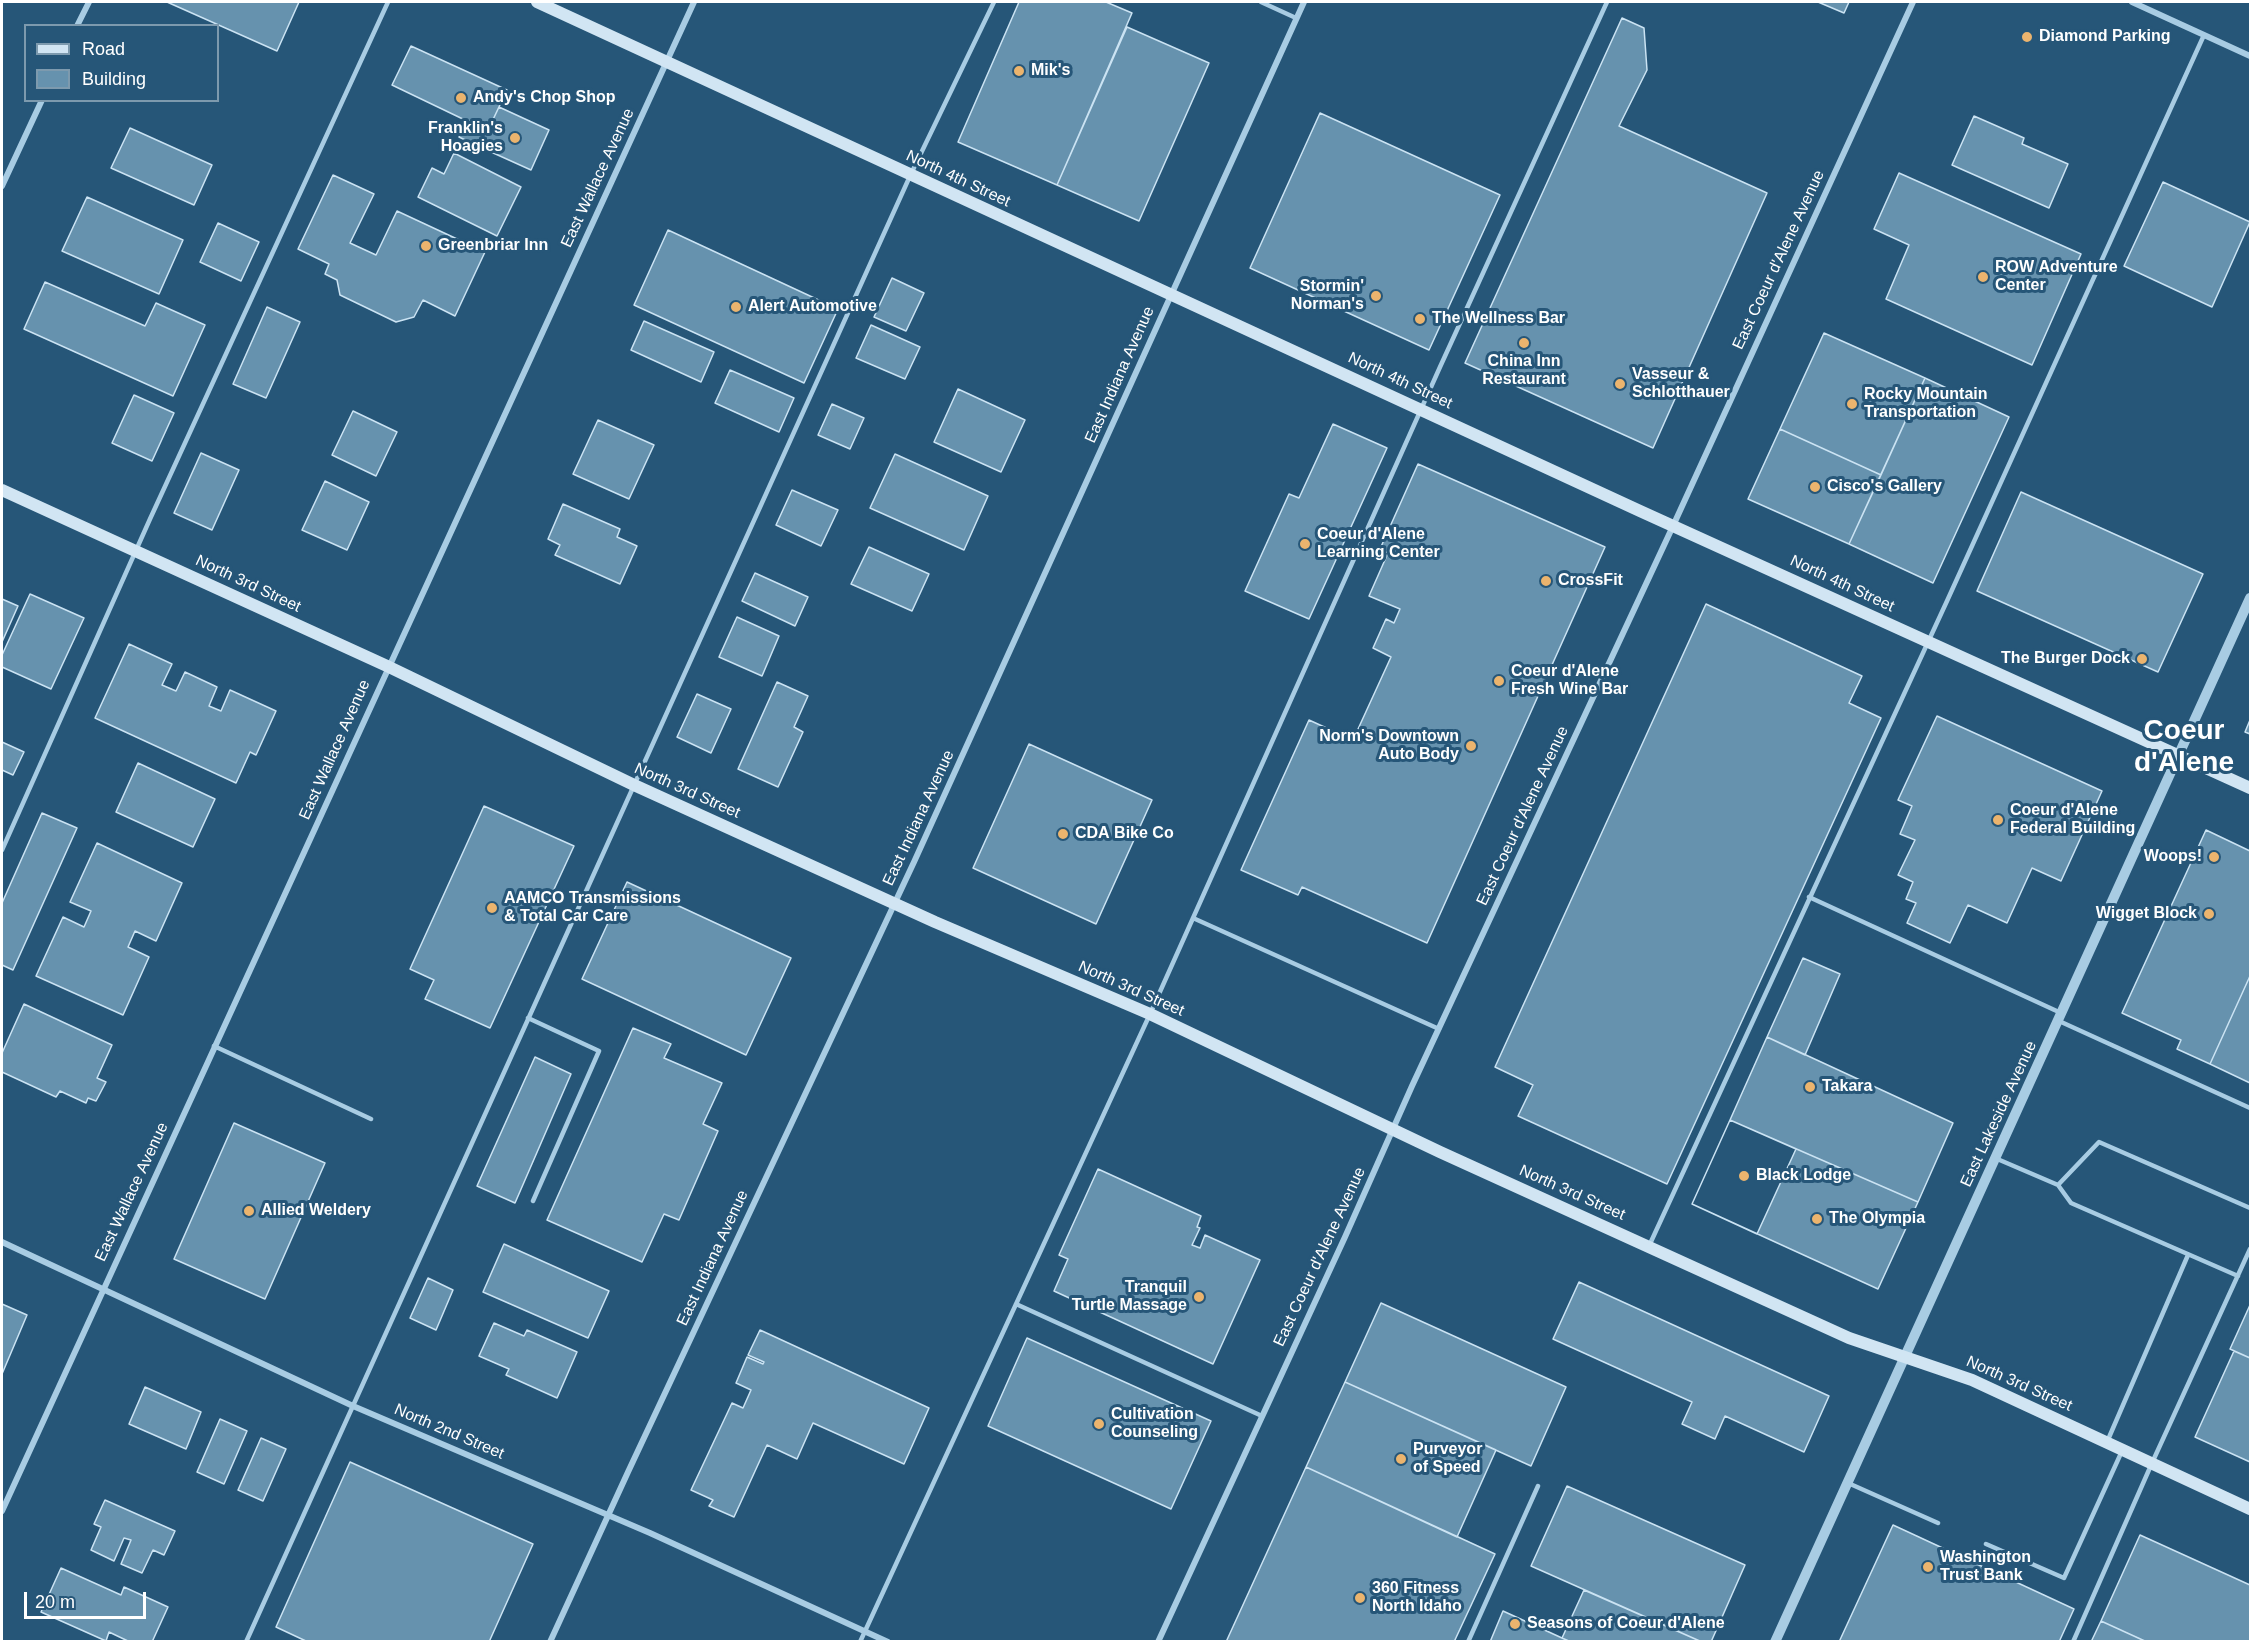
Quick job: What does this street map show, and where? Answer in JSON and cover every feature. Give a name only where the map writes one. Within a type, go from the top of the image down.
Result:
[{"type":"main road","name":"North 4th Street","points":[[537,2],[910,176],[2250,788]]},
{"type":"main road","name":"North 3rd Street","points":[[2,490],[387,666],[634,785],[895,903],[1150,1014],[1393,1129],[1849,1338],[1964,1377],[2250,1509]]},
{"type":"street","points":[[78,24],[89,2]]},
{"type":"street","name":"East Wallace Avenue","points":[[2,1511],[387,666],[694,2]]},
{"type":"street","name":"East Indiana Avenue","points":[[550,1641],[895,903],[1304,2]]},
{"type":"street","name":"East Coeur d'Alene Avenue","points":[[1158,1641],[1913,2]]},
{"type":"street","points":[[2132,2],[2250,56]]},
{"type":"street","points":[[2,186],[41,102]]},
{"type":"street","name":"East Lakeside Avenue","points":[[1775,1641],[2250,598]]},
{"type":"street","name":"North 2nd Street","points":[[2,1242],[353,1406],[608,1516],[888,1641]]},
{"type":"lane","points":[[2,850],[387,2]]},
{"type":"lane","points":[[246,1641],[910,176],[994,2]]},
{"type":"lane","points":[[1261,2],[1296,18]]},
{"type":"lane","points":[[860,1641],[1150,1014],[1421,409],[1607,2]]},
{"type":"lane","points":[[1649,1246],[1928,642],[2204,35]]},
{"type":"lane","points":[[1809,897],[2250,1108]]},
{"type":"lane","points":[[1193,918],[1439,1029]]},
{"type":"lane","points":[[528,1018],[599,1051],[533,1201]]},
{"type":"lane","points":[[214,1046],[371,1119]]},
{"type":"lane","points":[[2058,1185],[2099,1142],[2250,1208]]},
{"type":"lane","points":[[1995,1158],[2058,1185],[2071,1203],[2238,1276]]},
{"type":"lane","points":[[2073,1641],[2250,1249]]},
{"type":"lane","points":[[2107,1442],[2188,1255]]},
{"type":"lane","points":[[1016,1304],[1262,1416]]},
{"type":"lane","points":[[1986,1544],[2064,1578],[2123,1449]]},
{"type":"lane","points":[[1848,1483],[1938,1523]]},
{"type":"lane","points":[[1468,1641],[1538,1486]]},
{"type":"building","points":[[167,2],[299,2],[277,51]]},
{"type":"building","points":[[1019,2],[1106,2],[1132,13],[1057,185],[958,142]]},
{"type":"building","points":[[1818,2],[1849,2],[1844,13]]},
{"type":"building","points":[[1622,18],[1644,28],[1647,70],[1619,126],[1767,193],[1653,448],[1465,363]]},
{"type":"building","points":[[1127,27],[1209,63],[1139,221],[1057,185]]},
{"type":"building","name":"Andy's Chop Shop","points":[[411,46],[507,90],[480,147],[459,137],[467,121],[392,85]]},
{"type":"building","name":"Franklin's Hoagies","points":[[499,107],[549,130],[531,170],[480,147]]},
{"type":"building","points":[[1320,113],[1500,195],[1429,350],[1250,268]]},
{"type":"building","points":[[1974,116],[2024,138],[2022,144],[2068,164],[2049,208],[1952,165]]},
{"type":"building","points":[[130,128],[212,165],[194,205],[111,168]]},
{"type":"building","points":[[454,153],[521,187],[497,236],[418,197],[432,168],[444,174]]},
{"type":"building","name":"ROW Adventure Center","points":[[1899,173],[2081,254],[2032,365],[1886,299],[1909,245],[1874,229]]},
{"type":"building","name":"Greenbriar Inn","points":[[333,175],[374,194],[350,243],[376,255],[397,211],[485,252],[455,316],[423,300],[414,317],[396,322],[340,295],[337,280],[325,274],[329,264],[298,249]]},
{"type":"building","points":[[2163,182],[2250,222],[2212,307],[2124,266]]},
{"type":"building","points":[[87,197],[183,240],[159,294],[62,251]]},
{"type":"building","points":[[218,223],[259,242],[241,281],[200,262]]},
{"type":"building","name":"Alert Automotive","points":[[668,230],[838,309],[804,383],[634,305]]},
{"type":"building","points":[[892,278],[924,293],[906,331],[874,317]]},
{"type":"building","points":[[45,282],[145,326],[156,303],[205,325],[173,396],[24,329]]},
{"type":"building","points":[[267,307],[300,322],[266,398],[233,384]]},
{"type":"building","points":[[644,321],[714,352],[701,382],[631,350]]},
{"type":"building","points":[[871,325],[920,347],[905,379],[856,358]]},
{"type":"building","name":"Rocky Mountain Transportation","points":[[1824,333],[1925,378],[1881,475],[1780,429]]},
{"type":"building","points":[[730,370],[794,398],[779,432],[715,403]]},
{"type":"building","points":[[1925,378],[2009,417],[1933,583],[1849,544]]},
{"type":"building","points":[[958,389],[1025,420],[1001,472],[934,442]]},
{"type":"building","points":[[134,395],[174,413],[152,461],[112,443]]},
{"type":"building","points":[[832,404],[864,418],[850,449],[818,435]]},
{"type":"building","points":[[353,411],[397,432],[376,476],[332,455]]},
{"type":"building","points":[[598,420],[654,445],[629,499],[573,474]]},
{"type":"building","name":"Coeur d'Alene Learning Center","points":[[1333,424],[1387,448],[1309,619],[1245,591],[1289,494],[1299,498]]},
{"type":"building","name":"Cisco's Gallery","points":[[1780,429],[1881,475],[1849,544],[1748,499]]},
{"type":"building","points":[[201,453],[239,470],[212,530],[174,513]]},
{"type":"building","points":[[895,454],[988,496],[964,550],[870,508]]},
{"type":"building","points":[[1418,464],[1605,547],[1427,943],[1302,887],[1298,895],[1241,870],[1309,720],[1353,740],[1391,657],[1373,648],[1386,619],[1394,623],[1400,609],[1369,596],[1388,553],[1380,549]]},
{"type":"building","points":[[325,481],[369,502],[347,550],[302,530]]},
{"type":"building","points":[[792,490],[838,510],[821,546],[776,525]]},
{"type":"building","points":[[2021,492],[2203,574],[2158,672],[1977,591]]},
{"type":"building","points":[[563,504],[620,529],[617,537],[637,546],[620,584],[555,555],[560,545],[548,539]]},
{"type":"building","points":[[869,547],[929,574],[912,611],[851,584]]},
{"type":"building","points":[[755,573],[808,597],[795,626],[742,601]]},
{"type":"building","points":[[30,594],[84,618],[51,689],[2,667],[2,655]]},
{"type":"building","points":[[2,599],[18,606],[2,642]]},
{"type":"building","points":[[1706,604],[1862,676],[1849,703],[1881,718],[1667,1184],[1518,1116],[1533,1085],[1495,1067]]},
{"type":"building","points":[[737,617],[779,636],[762,676],[719,657]]},
{"type":"building","points":[[129,644],[172,664],[162,685],[176,691],[185,672],[217,687],[209,706],[221,711],[230,690],[276,711],[256,755],[250,752],[236,783],[95,718]]},
{"type":"building","points":[[777,682],[808,696],[794,727],[803,732],[778,787],[738,769]]},
{"type":"building","points":[[697,694],[731,709],[711,753],[677,737]]},
{"type":"building","name":"Coeur d'Alene Federal Building","points":[[1937,716],[2102,791],[2061,881],[2032,868],[2007,923],[1968,905],[1950,943],[1907,923],[1916,903],[1906,899],[1913,882],[1898,875],[1915,840],[1900,834],[1912,806],[1898,800]]},
{"type":"building","points":[[2250,720],[2250,734],[2245,732]]},
{"type":"building","points":[[2,742],[24,752],[13,775],[2,770]]},
{"type":"building","name":"CDA Bike Co","points":[[1029,744],[1152,800],[1096,924],[973,868]]},
{"type":"building","points":[[138,763],[215,799],[193,847],[116,812]]},
{"type":"building","name":"AAMCO Transmissions & Total Car Care","points":[[484,806],[574,846],[490,1028],[425,999],[434,980],[410,969]]},
{"type":"building","points":[[42,813],[77,828],[13,970],[2,965],[2,903]]},
{"type":"building","name":"Wigget Block","points":[[2206,830],[2250,851],[2250,976],[2210,1064],[2177,1049],[2181,1040],[2122,1013]]},
{"type":"building","points":[[97,843],[182,883],[156,941],[135,931],[128,947],[149,957],[123,1015],[36,976],[63,917],[84,927],[91,911],[70,902]]},
{"type":"building","points":[[627,882],[791,958],[746,1055],[582,979]]},
{"type":"building","points":[[1803,958],[1840,974],[1805,1055],[1767,1037]]},
{"type":"building","points":[[2250,976],[2250,1083],[2210,1064]]},
{"type":"building","points":[[24,1004],[112,1045],[97,1078],[106,1082],[96,1101],[88,1098],[86,1103],[60,1091],[56,1097],[2,1072],[2,1053]]},
{"type":"building","points":[[633,1028],[671,1044],[664,1058],[722,1083],[703,1124],[718,1131],[679,1220],[664,1214],[642,1262],[547,1220]]},
{"type":"building","name":"Takara","points":[[1767,1037],[1953,1123],[1918,1202],[1730,1120]]},
{"type":"building","points":[[535,1057],[571,1074],[515,1203],[477,1186]]},
{"type":"building","name":"The Olympia","points":[[1730,1120],[1918,1202],[1878,1289],[1692,1204]]},
{"type":"building","name":"Black Lodge","points":[[1730,1120],[1796,1149],[1757,1234],[1692,1204]]},
{"type":"building","name":"Allied Weldery","points":[[234,1123],[325,1163],[265,1299],[174,1259]]},
{"type":"building","points":[[1098,1169],[1201,1216],[1197,1227],[1200,1228],[1192,1245],[1200,1248],[1205,1235],[1260,1260],[1213,1364],[1054,1291],[1068,1259],[1059,1255]]},
{"type":"building","points":[[504,1244],[609,1291],[588,1338],[483,1292]]},
{"type":"building","points":[[428,1278],[453,1290],[436,1330],[410,1318]]},
{"type":"building","points":[[1579,1282],[1829,1396],[1804,1452],[1725,1416],[1715,1439],[1682,1424],[1692,1402],[1553,1339]]},
{"type":"building","points":[[1381,1303],[1566,1387],[1531,1466],[1345,1382]]},
{"type":"building","points":[[2,1304],[27,1315],[2,1374]]},
{"type":"building","points":[[2250,1305],[2250,1358],[2230,1349]]},
{"type":"building","points":[[494,1323],[524,1336],[527,1330],[577,1352],[557,1398],[506,1375],[509,1369],[479,1356]]},
{"type":"building","points":[[760,1330],[929,1408],[904,1464],[813,1423],[797,1459],[767,1445],[734,1517],[709,1506],[713,1500],[691,1490],[732,1403],[743,1408],[751,1390],[736,1383],[747,1357],[763,1364],[764,1362],[748,1355]]},
{"type":"building","name":"Cultivation Counseling","points":[[1027,1338],[1211,1421],[1171,1509],[988,1426]]},
{"type":"building","points":[[2234,1351],[2250,1358],[2250,1462],[2195,1437]]},
{"type":"building","name":"Purveyor of Speed","points":[[1345,1382],[1496,1450],[1457,1537],[1306,1467]]},
{"type":"building","points":[[145,1387],[201,1412],[186,1449],[129,1424]]},
{"type":"building","points":[[220,1419],[247,1431],[224,1484],[197,1472]]},
{"type":"building","points":[[261,1438],[286,1449],[263,1501],[238,1490]]},
{"type":"building","points":[[350,1462],[533,1544],[489,1642],[308,1642],[276,1627]]},
{"type":"building","name":"360 Fitness North Idaho","points":[[1306,1467],[1495,1554],[1454,1642],[1226,1642]]},
{"type":"building","points":[[1567,1486],[1745,1565],[1711,1642],[1702,1642],[1531,1566]]},
{"type":"building","points":[[105,1500],[175,1531],[164,1555],[153,1550],[142,1573],[121,1564],[131,1540],[124,1538],[114,1561],[91,1550],[101,1527],[94,1524]]},
{"type":"building","name":"Washington Trust Bank","points":[[1893,1525],[2074,1609],[2059,1642],[1839,1642]]},
{"type":"building","points":[[2140,1535],[2250,1585],[2250,1642],[2147,1642],[2101,1621]]},
{"type":"building","points":[[61,1568],[121,1595],[124,1587],[168,1607],[152,1642],[130,1642],[109,1632],[106,1641],[41,1612]]},
{"type":"building","points":[[1584,1590],[1702,1642],[1571,1642],[1562,1638]]},
{"type":"building","name":"Seasons of Coeur d'Alene","points":[[1503,1611],[1562,1638],[1571,1642],[1490,1642]]},
{"type":"building","points":[[2101,1621],[2147,1642],[2091,1642]]},
{"type":"place","name":"Diamond Parking","points":[[2027,37]]},
{"type":"place","name":"Mik's","points":[[1019,71]]},
{"type":"place","name":"Andy's Chop Shop","points":[[461,98]]},
{"type":"place","name":"Franklin's Hoagies","points":[[515,138]]},
{"type":"place","name":"Greenbriar Inn","points":[[426,246]]},
{"type":"place","name":"ROW Adventure Center","points":[[1983,277]]},
{"type":"place","name":"Stormin' Norman's","points":[[1376,296]]},
{"type":"place","name":"Alert Automotive","points":[[736,307]]},
{"type":"place","name":"The Wellness Bar","points":[[1420,319]]},
{"type":"place","name":"China Inn Restaurant","points":[[1524,343]]},
{"type":"place","name":"Vasseur & Schlotthauer","points":[[1620,384]]},
{"type":"place","name":"Rocky Mountain Transportation","points":[[1852,404]]},
{"type":"place","name":"Cisco's Gallery","points":[[1815,487]]},
{"type":"place","name":"Coeur d'Alene Learning Center","points":[[1305,544]]},
{"type":"place","name":"CrossFit","points":[[1546,581]]},
{"type":"place","name":"The Burger Dock","points":[[2142,659]]},
{"type":"place","name":"Coeur d'Alene Fresh Wine Bar","points":[[1499,681]]},
{"type":"place","name":"Norm's Downtown Auto Body","points":[[1471,746]]},
{"type":"place","name":"Coeur d'Alene Federal Building","points":[[1998,820]]},
{"type":"place","name":"CDA Bike Co","points":[[1063,834]]},
{"type":"place","name":"Woops!","points":[[2214,857]]},
{"type":"place","name":"AAMCO Transmissions & Total Car Care","points":[[492,908]]},
{"type":"place","name":"Wigget Block","points":[[2209,914]]},
{"type":"place","name":"Takara","points":[[1810,1087]]},
{"type":"place","name":"Black Lodge","points":[[1744,1176]]},
{"type":"place","name":"Allied Weldery","points":[[249,1211]]},
{"type":"place","name":"The Olympia","points":[[1817,1219]]},
{"type":"place","name":"Tranquil Turtle Massage","points":[[1199,1297]]},
{"type":"place","name":"Cultivation Counseling","points":[[1099,1424]]},
{"type":"place","name":"Purveyor of Speed","points":[[1401,1459]]},
{"type":"place","name":"Washington Trust Bank","points":[[1928,1567]]},
{"type":"place","name":"360 Fitness North Idaho","points":[[1360,1598]]},
{"type":"place","name":"Seasons of Coeur d'Alene","points":[[1515,1624]]},
{"type":"district","name":"Coeur d'Alene","points":[[2184,747]]}]
